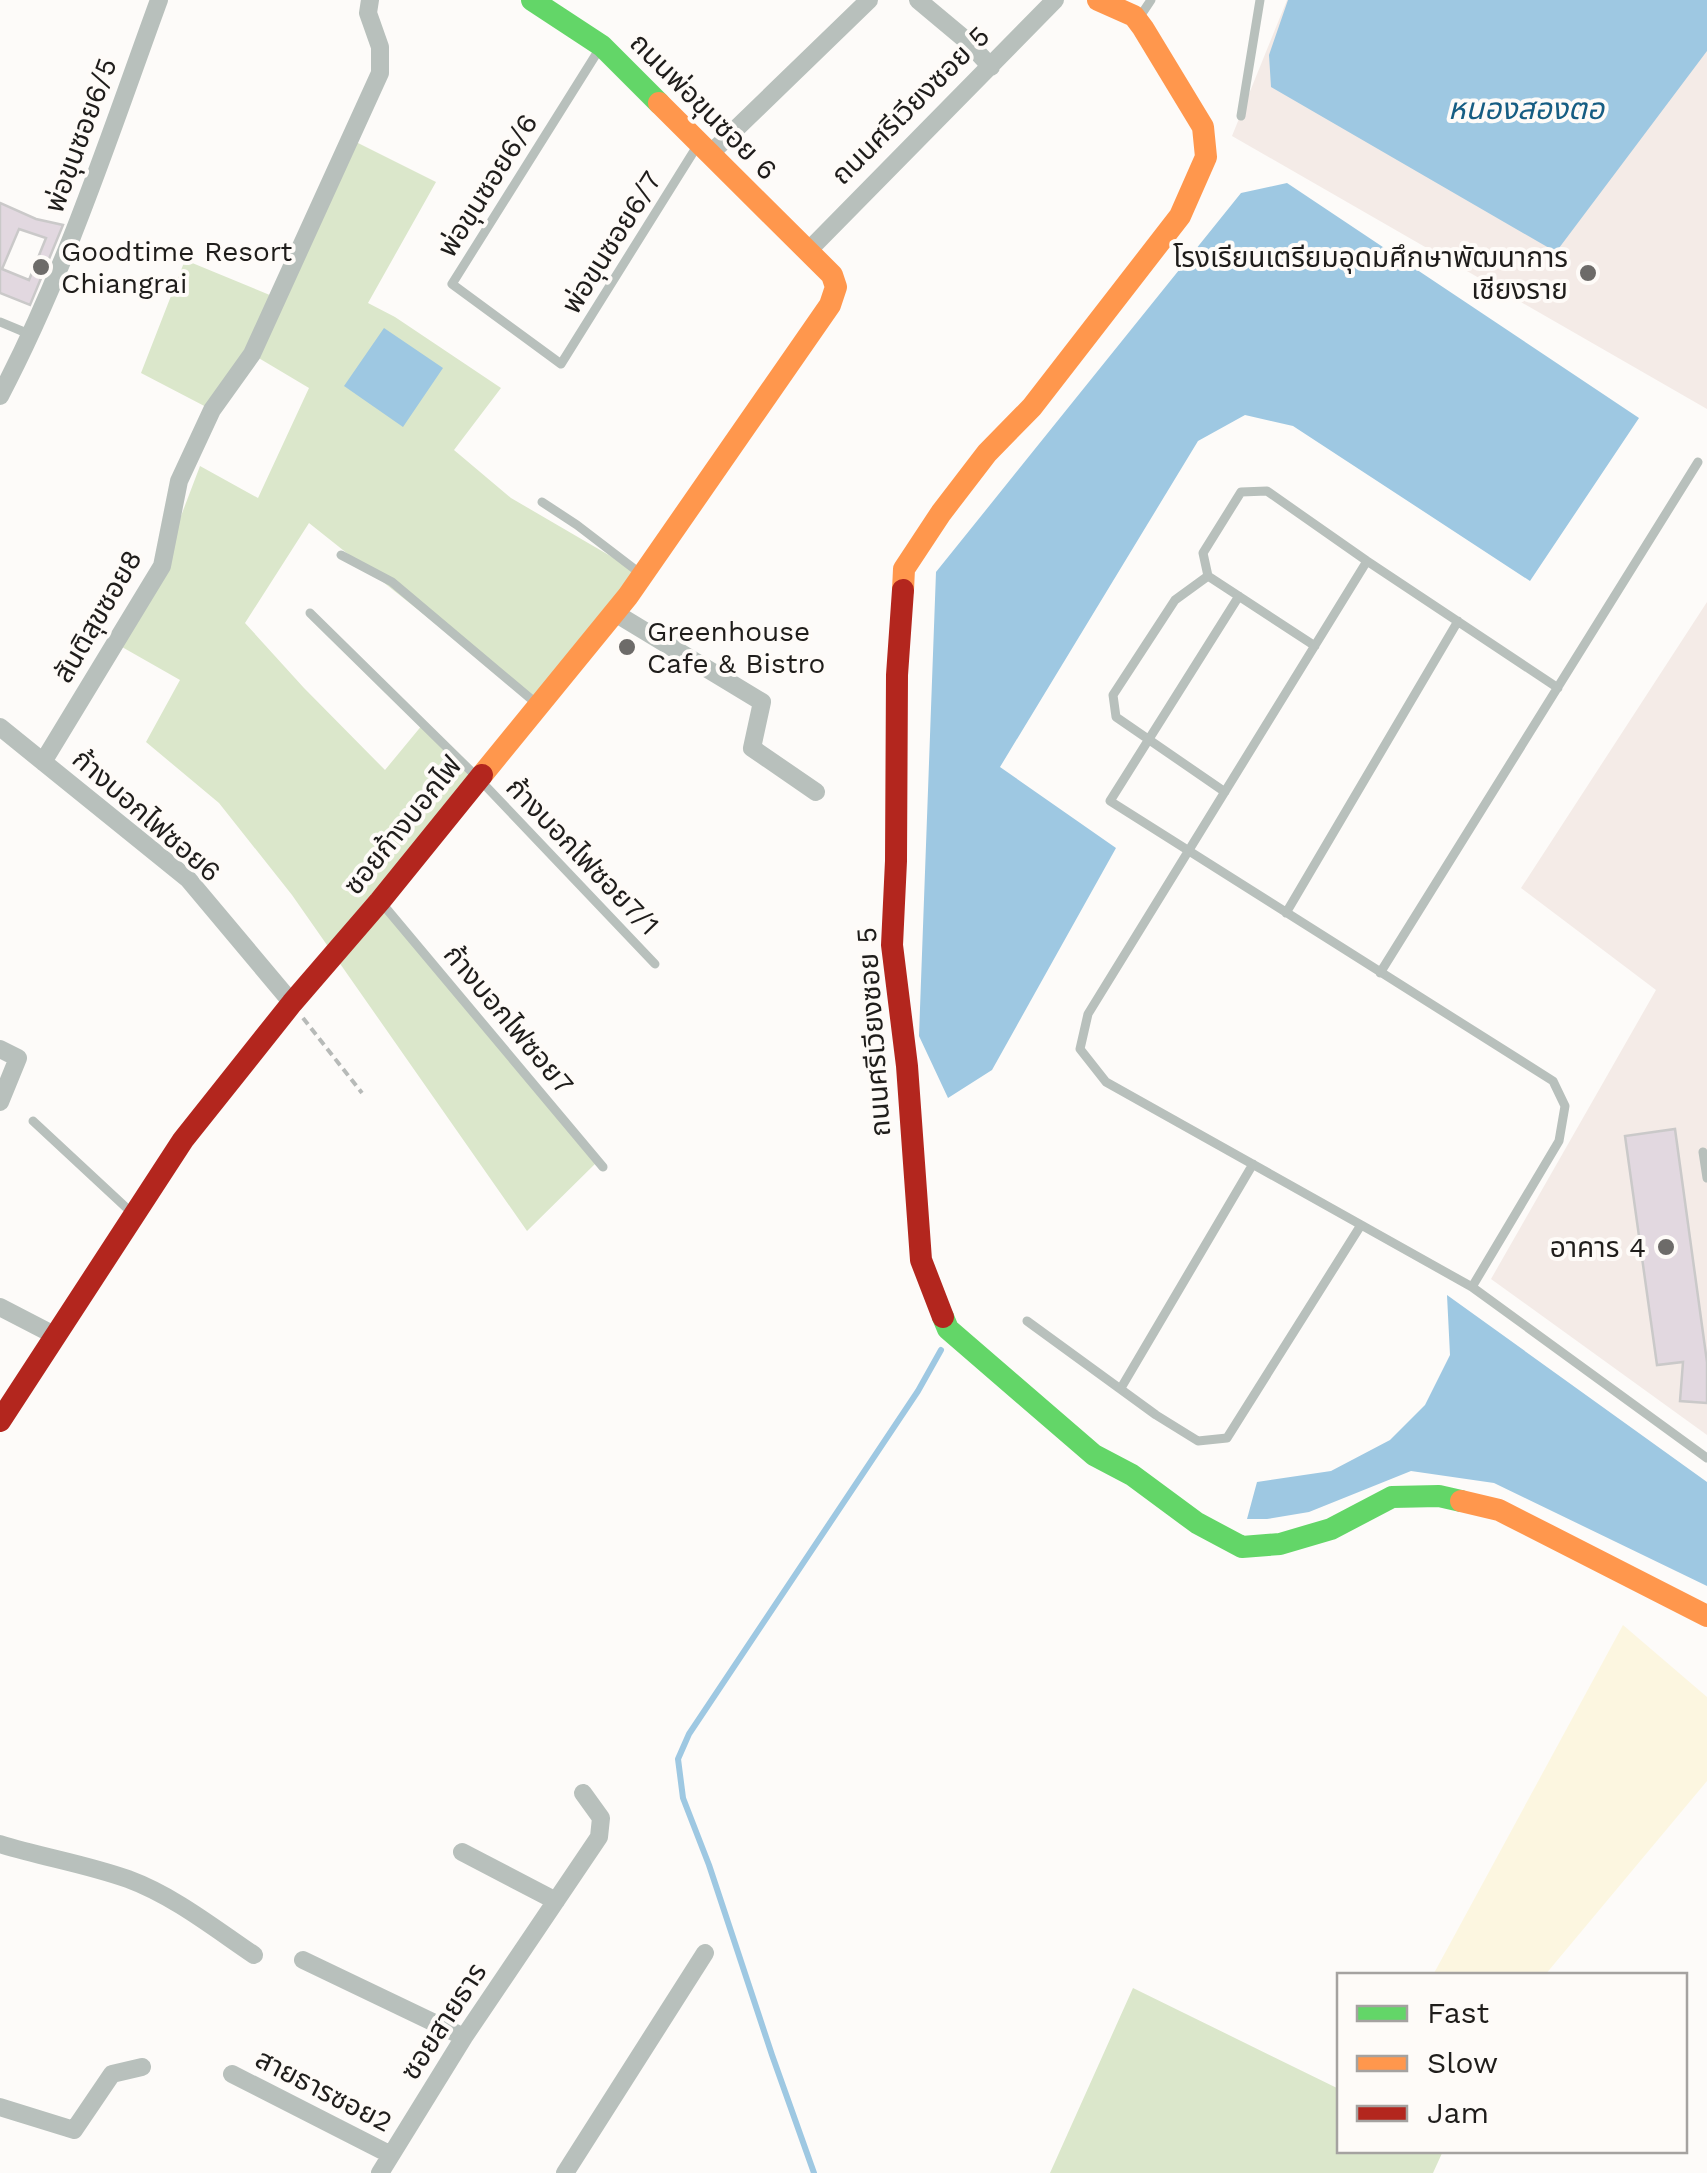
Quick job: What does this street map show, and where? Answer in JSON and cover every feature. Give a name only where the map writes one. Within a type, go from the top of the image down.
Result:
[{"type":"street","name":"พ่อขุนซอย6/5","points":[[0,396],[32,335],[70,245],[159,0]]},
{"type":"street","name":"สันติสุขซอย8","points":[[43,762],[162,566],[178,480],[212,410],[252,354],[380,72],[380,47],[368,14],[370,0]]},
{"type":"street","name":"ถนนพ่อขุนซอย 6","points":[[532,0],[602,46],[815,260]]},
{"type":"street","points":[[704,149],[869,0]]},
{"type":"street","points":[[918,0],[967,41],[990,67]]},
{"type":"street","name":"ถนนศรีเวียงซอย 5","points":[[815,260],[1054,0]]},
{"type":"street","points":[[1098,0],[1137,20]]},
{"type":"street","name":"ถนนศรีเวียงซอย 5","points":[[1137,20],[1203,127],[1206,156],[1180,216],[1032,407],[964,482],[904,569],[896,694],[892,945],[907,1066],[921,1260],[948,1329],[1094,1455],[1132,1475],[1196,1522],[1242,1547],[1280,1544],[1331,1529],[1392,1497],[1439,1496],[1499,1510],[1707,1616]]},
{"type":"street","name":"ซอยก้างบอกไฟ","points":[[0,1421],[183,1140],[643,575],[830,304],[836,287],[832,275],[815,260]]},
{"type":"street","points":[[615,612],[762,702],[752,748],[816,792]]},
{"type":"street","name":"ก้างบอกไฟซอย6","points":[[0,727],[188,879],[292,1003]]},
{"type":"street","points":[[0,1049],[18,1058],[0,1102]]},
{"type":"street","points":[[0,1308],[54,1334]]},
{"type":"street","name":"ซอยสายธาร","points":[[380,2173],[464,2038],[599,1838],[601,1818],[583,1793]]},
{"type":"street","points":[[6,1846],[98,1869],[145,1886],[254,1955]]},
{"type":"street","points":[[462,1852],[556,1901]]},
{"type":"street","points":[[566,2173],[706,1953]]},
{"type":"street","points":[[303,1960],[464,2038]]},
{"type":"street","points":[[0,2107],[74,2130],[112,2074],[142,2067]]},
{"type":"street","name":"สายธารซอย2","points":[[232,2074],[391,2155]]},
{"type":"lane","points":[[1137,20],[1151,0]]},
{"type":"lane","points":[[1240,116],[1260,0]]},
{"type":"lane","name":"พ่อขุนซอย6/6","points":[[561,364],[452,284],[602,46]]},
{"type":"lane","name":"พ่อขุนซอย6/7","points":[[561,364],[704,149]]},
{"type":"lane","points":[[0,322],[32,335]]},
{"type":"lane","points":[[1380,972],[1698,462]]},
{"type":"lane","points":[[1315,646],[1208,576],[1203,553],[1241,492],[1267,491],[1558,688]]},
{"type":"lane","points":[[542,502],[643,575]]},
{"type":"lane","points":[[342,555],[392,582],[539,706]]},
{"type":"lane","points":[[1367,561],[1088,1014],[1080,1049],[1106,1082],[1472,1287],[1707,1458]]},
{"type":"lane","points":[[1208,576],[1175,600],[1114,695],[1116,717],[1225,792]]},
{"type":"lane","points":[[1239,596],[1110,801],[1553,1081],[1565,1106],[1558,1141],[1472,1287]]},
{"type":"lane","name":"ก้างบอกไฟซอย7/1","points":[[310,612],[479,779],[655,964]]},
{"type":"lane","points":[[1286,913],[1458,621]]},
{"type":"lane","name":"ก้างบอกไฟซอย7","points":[[380,900],[603,1167]]},
{"type":"lane","points":[[33,1121],[134,1215]]},
{"type":"lane","points":[[1704,1152],[1707,1178]]},
{"type":"lane","points":[[1121,1388],[1253,1164]]},
{"type":"lane","points":[[1028,1321],[1198,1442],[1227,1438],[1361,1225]]},
{"type":"path","points":[[292,1003],[362,1093]]},
{"type":"shaded area","name":"โรงเรียนเตรียมอุดมศึกษาพัฒนาการ เชียงราย","points":[[1287,0],[1707,0],[1707,409],[1232,136]]},
{"type":"shaded area","points":[[1707,602],[1707,1435],[1491,1279],[1656,990],[1521,888]]},
{"type":"green space","points":[[350,139],[436,182],[368,303],[501,388],[454,450],[511,498],[643,575],[539,706],[309,523],[245,623],[385,770],[423,724],[479,779],[380,901],[598,1161],[527,1231],[292,895],[219,803],[146,742],[180,680],[115,643],[162,566],[200,466],[258,498],[309,388],[252,354],[212,410],[141,373],[185,260],[277,298]]},
{"type":"green space","points":[[1133,1988],[1337,2088],[1337,2153],[1442,2153],[1433,2173],[1050,2173]]},
{"type":"sand","points":[[1623,1625],[1707,1697],[1707,1781],[1547,1973],[1434,1973]]},
{"type":"water","name":"หนองสองตอ","points":[[1288,0],[1707,0],[1707,51],[1556,252],[1271,87],[1269,55]]},
{"type":"water","points":[[1287,183],[1639,418],[1530,581],[1293,426],[1245,415],[1198,441],[1000,767],[1116,848],[992,1070],[948,1098],[919,1036],[936,572],[1241,193]]},
{"type":"water","points":[[384,328],[443,368],[403,427],[344,386]]},
{"type":"water","points":[[1447,1295],[1707,1482],[1707,1586],[1494,1483],[1411,1471],[1309,1512],[1247,1519],[1257,1482],[1331,1471],[1390,1440],[1425,1405],[1450,1355]]},
{"type":"building","points":[[0,203],[36,219],[63,225],[30,305],[0,293]],"holes":[[[19,229],[46,238],[29,280],[2,269]]]},
{"type":"building","name":"อาคาร 4","points":[[1675,1129],[1707,1362],[1707,1403],[1680,1401],[1683,1362],[1657,1365],[1625,1136]]},
{"type":"waterway","points":[[814,2173],[683,1798],[678,1759],[689,1734],[918,1391],[941,1350]]},
{"type":"traffic: fast","points":[[532,0],[602,46],[659,103]]},
{"type":"traffic: fast","points":[[943,1317],[948,1329],[1094,1455],[1132,1475],[1197,1523],[1242,1547],[1280,1544],[1331,1529],[1392,1497],[1439,1496],[1461,1501]]},
{"type":"traffic: slow","points":[[903,590],[904,569],[941,513],[987,453],[1032,407],[1180,216],[1206,157],[1203,127],[1143,28],[1134,16],[1098,0]]},
{"type":"traffic: slow","points":[[482,775],[628,596],[830,305],[836,287],[832,275],[659,103]]},
{"type":"traffic: slow","points":[[1461,1501],[1499,1510],[1707,1616]]},
{"type":"traffic: jam","points":[[903,590],[897,675],[892,945],[907,1066],[921,1260],[943,1317]]},
{"type":"traffic: jam","points":[[0,1421],[183,1140],[482,775]]},
{"type":"place","name":"Goodtime Resort Chiangrai","points":[[41,267]]},
{"type":"place","name":"โรงเรียนเตรียมอุดมศึกษาพัฒนาการ เชียงราย","points":[[1588,273]]},
{"type":"place","name":"Greenhouse Cafe & Bistro","points":[[627,647]]},
{"type":"place","name":"อาคาร 4","points":[[1666,1247]]}]
